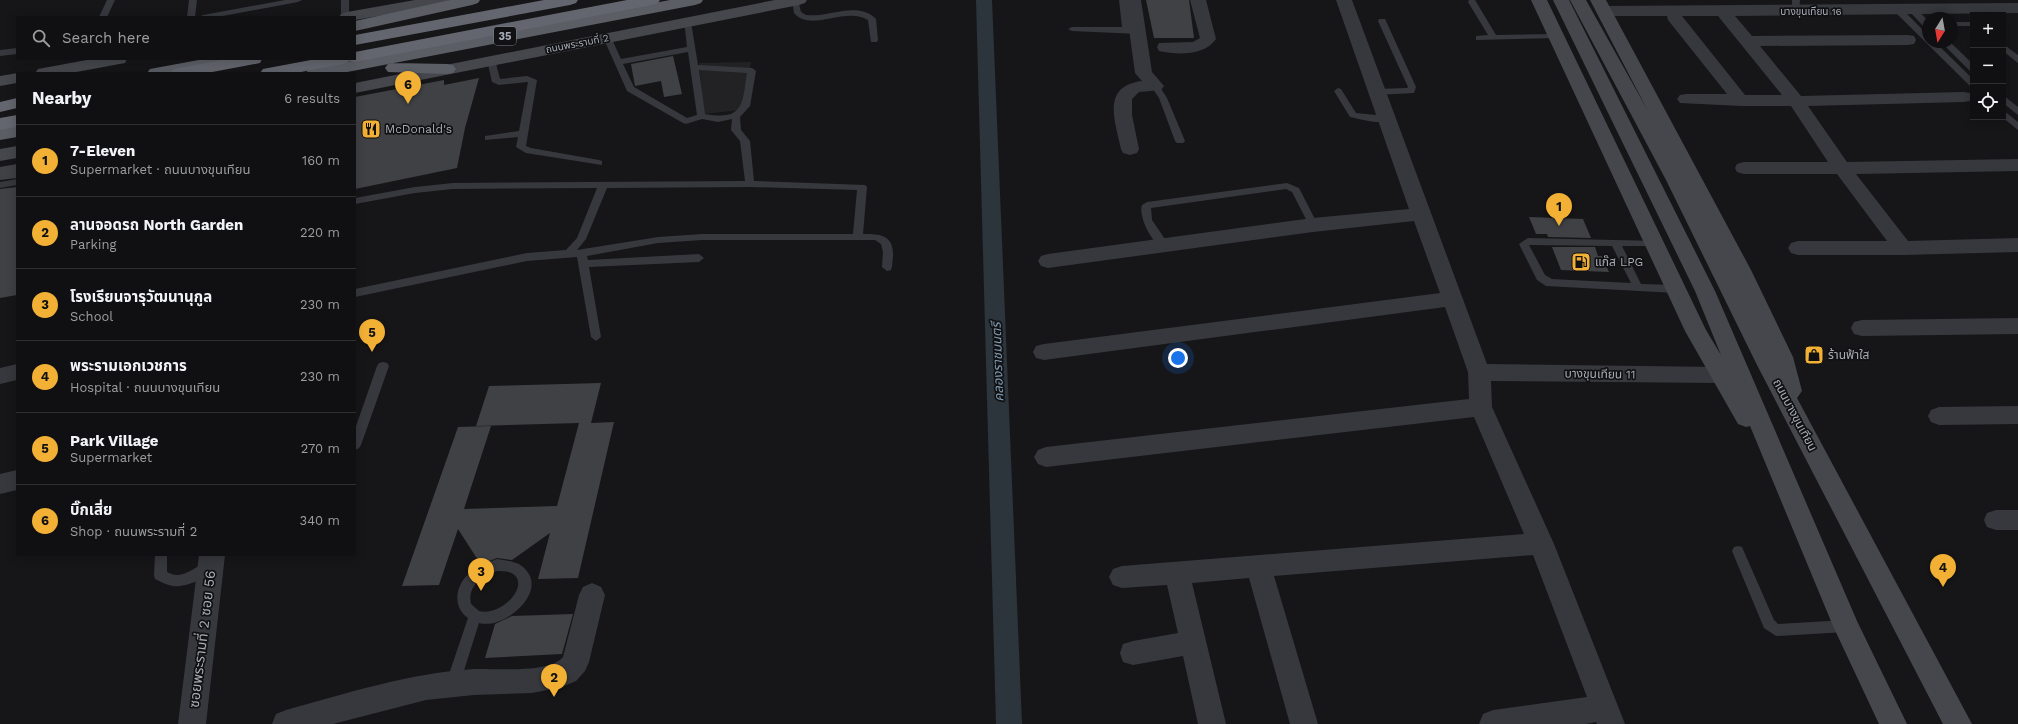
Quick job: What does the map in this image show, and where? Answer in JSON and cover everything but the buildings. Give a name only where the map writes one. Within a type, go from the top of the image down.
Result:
[{"type":"highway","points":[[356,26],[472,0]]},
{"type":"highway","name":"35","points":[[356,35],[546,0]]},
{"type":"highway","points":[[356,40],[570,0]]},
{"type":"highway","points":[[356,57],[652,0]]},
{"type":"highway","name":"ถนนพระรามที่ 2","points":[[320,72],[695,0]]},
{"type":"highway","points":[[161,72],[225,60]]},
{"type":"highway","points":[[185,72],[249,60]]},
{"type":"highway","points":[[274,72],[338,60]]},
{"type":"highway","points":[[354,72],[386,69],[447,69]]},
{"type":"highway","points":[[0,102],[16,99]]},
{"type":"highway","points":[[0,107],[16,104]]},
{"type":"highway","points":[[0,124],[16,121]]},
{"type":"highway","points":[[0,134],[16,131]]},
{"type":"main road","points":[[352,16],[441,0]]},
{"type":"main road","name":"ถนนพระรามที่ 2","points":[[356,88],[797,0]]},
{"type":"main road","points":[[1539,0],[1696,331],[1720,375],[1790,493]]},
{"type":"main road","points":[[1561,0],[1613,102],[1705,291],[1846,626],[1893,724]]},
{"type":"main road","name":"ถนนบางขุนเทียน","points":[[1578,0],[1635,103],[1741,308],[1767,363],[1958,724]]},
{"type":"main road","points":[[1601,5],[1741,270],[1782,357],[1798,421]]},
{"type":"main road","points":[[49,72],[114,60]]},
{"type":"main road","points":[[0,80],[16,78]]},
{"type":"main road","points":[[0,156],[16,152]]},
{"type":"street","points":[[1133,0],[1131,31],[1144,74],[1155,86]]},
{"type":"street","points":[[1165,47],[1197,47],[1204,44],[1208,39],[1198,0]]},
{"type":"street","points":[[1344,0],[1386,120],[1479,372],[1481,407],[1541,544],[1607,716],[1494,724]]},
{"type":"street","name":"บางขุนเทียน 16","points":[[1601,5],[1723,12],[1796,5],[1908,21],[2018,8]]},
{"type":"street","points":[[1723,12],[1796,101],[1842,168],[1903,248]]},
{"type":"street","points":[[1674,17],[1741,101]]},
{"type":"street","points":[[1747,41],[1908,21]]},
{"type":"street","points":[[1130,148],[1121,105],[1123,97],[1127,92],[1134,88],[1155,86]]},
{"type":"street","points":[[1686,99],[1796,101],[1969,91]]},
{"type":"street","points":[[1744,168],[2018,166]]},
{"type":"street","points":[[1048,261],[1313,225],[1421,214]]},
{"type":"street","points":[[1798,248],[1903,248],[2018,245]]},
{"type":"street","points":[[1044,352],[1452,299]]},
{"type":"street","points":[[1862,328],[2018,326]]},
{"type":"street","points":[[0,376],[16,372]]},
{"type":"street","name":"บางขุนเทียน 11","points":[[1479,372],[1720,375]]},
{"type":"street","points":[[1046,457],[1481,407]]},
{"type":"street","points":[[1940,416],[2018,415]]},
{"type":"street","points":[[0,484],[16,480]]},
{"type":"street","points":[[1122,577],[1541,544]]},
{"type":"street","name":"ซอยพระรามที่ 2 ซอย 56","points":[[192,724],[210,585],[211,560]]},
{"type":"street","points":[[1259,567],[1304,724]]},
{"type":"street","points":[[1177,572],[1212,724]]},
{"type":"street","points":[[286,724],[404,691],[453,683],[546,678],[561,675],[570,670],[575,662],[592,595]]},
{"type":"street","points":[[1133,653],[1193,642]]},
{"type":"lane","points":[[103,16],[111,0]]},
{"type":"lane","points":[[191,16],[193,0]]},
{"type":"lane","points":[[209,16],[298,0]]},
{"type":"lane","points":[[345,0],[346,16]]},
{"type":"lane","points":[[797,0],[797,12],[803,18],[813,19],[855,11],[867,14],[872,19],[874,40]]},
{"type":"lane","points":[[1072,30],[1131,31],[1123,0]]},
{"type":"lane","points":[[1472,2],[1493,37]]},
{"type":"lane","points":[[1376,92],[1411,91],[1412,87],[1382,21]]},
{"type":"lane","points":[[1908,21],[1922,24]]},
{"type":"lane","points":[[1908,21],[1922,24]]},
{"type":"lane","points":[[1908,21],[1922,34]]},
{"type":"lane","points":[[687,22],[695,66],[700,116]]},
{"type":"lane","points":[[1958,24],[1970,24]]},
{"type":"lane","points":[[1479,38],[1557,36]]},
{"type":"lane","points":[[607,38],[630,89],[686,121],[700,116],[718,119],[736,116],[746,106],[752,71],[695,66]]},
{"type":"lane","points":[[1935,48],[1969,91]]},
{"type":"lane","points":[[1951,48],[1970,66]]},
{"type":"lane","points":[[2005,48],[2018,60]]},
{"type":"lane","points":[[618,62],[692,49]]},
{"type":"lane","points":[[0,54],[16,50]]},
{"type":"lane","points":[[491,60],[495,80],[499,82],[527,79],[533,80],[521,147],[529,152],[599,163]]},
{"type":"lane","points":[[1155,86],[1164,98],[1180,141]]},
{"type":"lane","points":[[1338,91],[1352,115],[1364,118],[1386,120]]},
{"type":"lane","points":[[2006,101],[2018,112]]},
{"type":"lane","points":[[736,116],[736,130],[745,141],[750,184]]},
{"type":"lane","points":[[2006,116],[2018,127]]},
{"type":"lane","points":[[488,138],[524,134]]},
{"type":"lane","points":[[0,185],[16,182]]},
{"type":"lane","points":[[356,201],[415,190],[453,186],[750,184],[862,187],[858,237]]},
{"type":"lane","points":[[569,253],[581,239],[602,185]]},
{"type":"lane","points":[[1164,245],[1149,225],[1145,209],[1147,205],[1287,186],[1296,190],[1313,225]]},
{"type":"lane","points":[[583,259],[658,240],[702,237],[858,237],[884,239],[887,243],[887,267]]},
{"type":"lane","points":[[1654,243],[1528,241],[1524,244],[1541,277],[1545,281],[1676,289]]},
{"type":"lane","points":[[1615,242],[1638,287]]},
{"type":"lane","points":[[356,293],[527,257],[569,253],[583,259],[699,258]]},
{"type":"lane","points":[[583,259],[585,279],[596,337]]},
{"type":"lane","points":[[356,441],[383,366]]},
{"type":"lane","points":[[1738,551],[1769,624],[1776,630],[1846,626]]},
{"type":"lane","points":[[160,556],[160,575],[168,580],[184,581],[211,560]]},
{"type":"lane","points":[[497,565],[516,568],[522,573],[525,581],[524,590],[514,607],[495,617],[484,618],[475,616],[468,612],[464,606],[462,598],[465,590],[473,578],[487,568],[497,565]]},
{"type":"lane","points":[[453,683],[475,616]]},
{"type":"shaded area","points":[[751,62],[740,110],[704,114],[699,63]]},
{"type":"waterway","name":"คลองราชมนตรี","points":[[984,0],[1009,724]]},
{"type":"place","name":"บิ๊กเสี่ย","points":[[408,104]]},
{"type":"place","name":"McDonald's","points":[[371,129]]},
{"type":"place","name":"7-Eleven","points":[[1559,226]]},
{"type":"place","name":"แก๊ส LPG","points":[[1581,262]]},
{"type":"place","name":"Park Village","points":[[372,352]]},
{"type":"place","name":"ร้านฟ้าใส","points":[[1814,355]]},
{"type":"place","name":"พระรามเอกเวชการ","points":[[1943,587]]},
{"type":"place","name":"โรงเรียนจารุวัฒนานุกูล","points":[[481,591]]},
{"type":"place","name":"ลานจอดรถ North Garden","points":[[554,697]]}]
